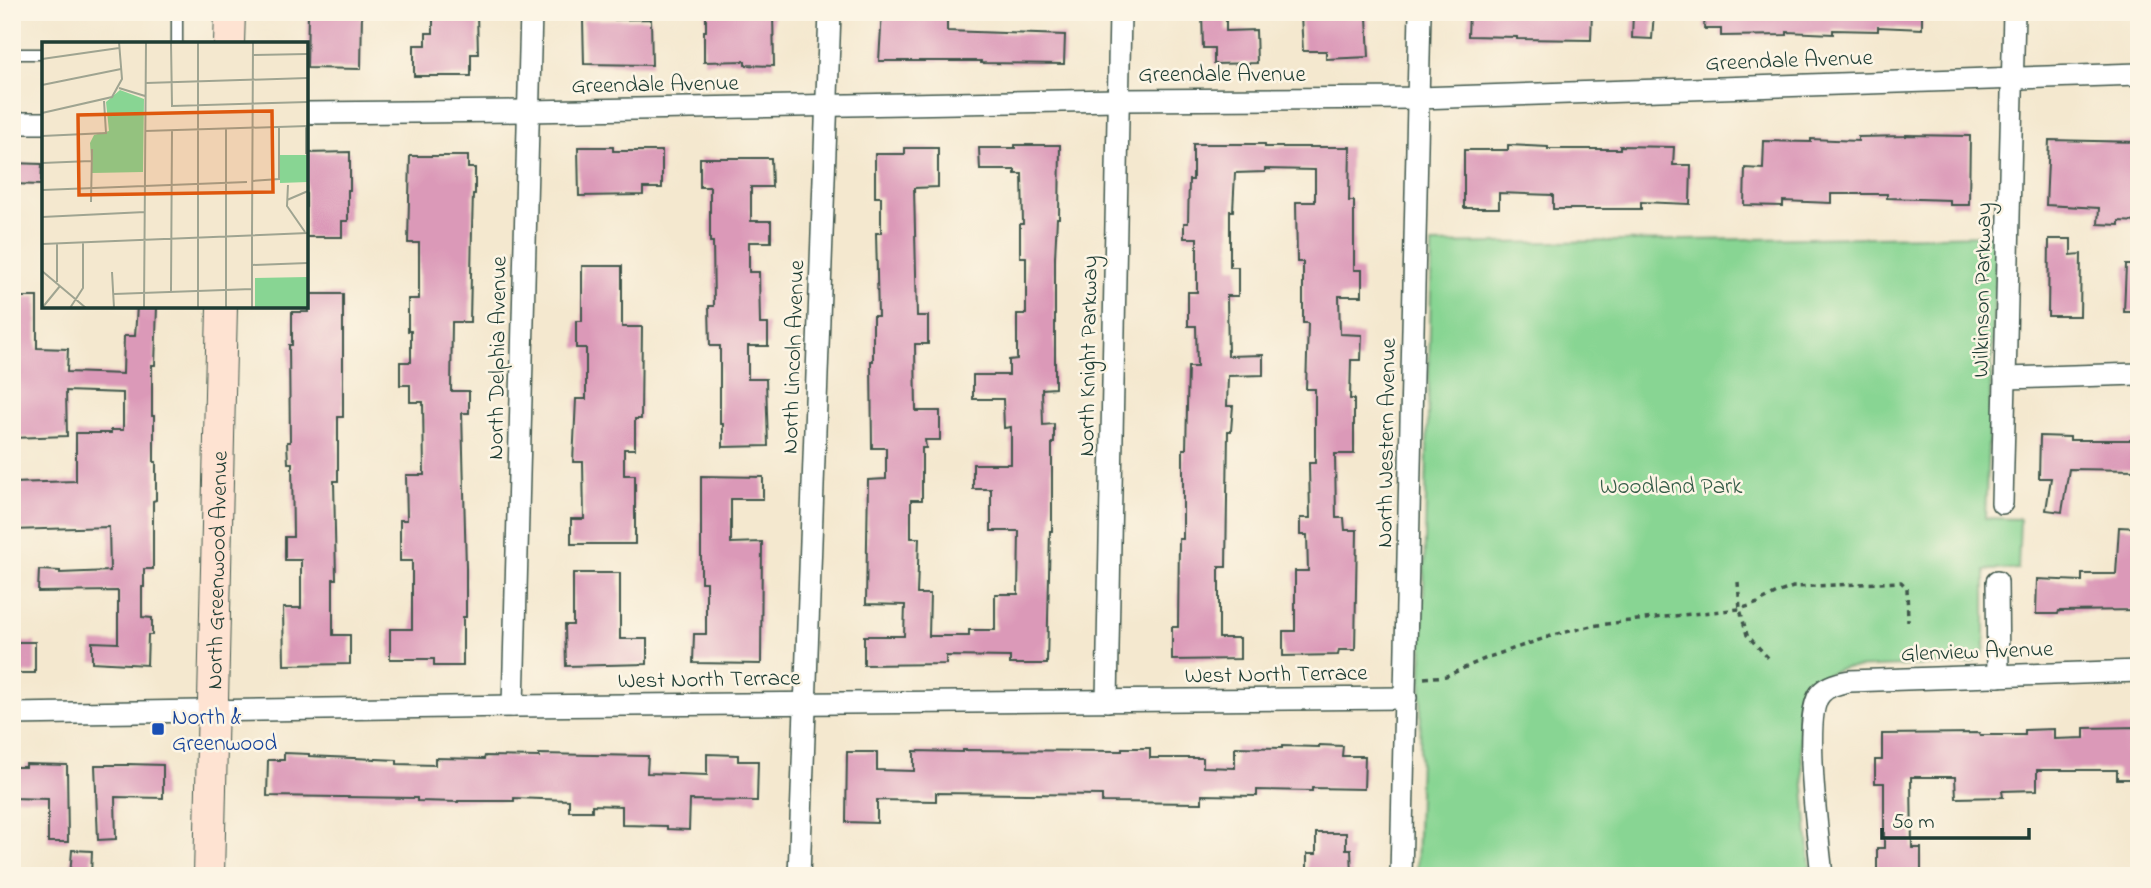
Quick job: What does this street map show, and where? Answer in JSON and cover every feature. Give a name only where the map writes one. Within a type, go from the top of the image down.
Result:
[{"type":"main road","points":[[229,42],[230,12]]},
{"type":"main road","name":"North Greenwood Avenue","points":[[209,876],[222,308]]},
{"type":"street","name":"North Delphia Avenue","points":[[513,706],[531,12]]},
{"type":"street","name":"North Lincoln Avenue","points":[[799,876],[830,12]]},
{"type":"street","name":"North Knight Parkway","points":[[1107,701],[1120,12]]},
{"type":"street","name":"North Western Avenue","points":[[1401,876],[1420,12]]},
{"type":"street","name":"Wilkinson Parkway","points":[[2002,503],[2014,12]]},
{"type":"street","name":"Greendale Avenue","points":[[308,113],[1419,98],[2139,74]]},
{"type":"street","points":[[12,123],[42,123]]},
{"type":"street","points":[[2006,378],[2139,374]]},
{"type":"street","points":[[1997,582],[1998,676]]},
{"type":"street","name":"Glenview Avenue","points":[[1822,876],[1814,798],[1814,704],[1821,693],[1833,684],[1850,681],[2139,671]]},
{"type":"street","name":"West North Terrace","points":[[12,714],[1107,701],[1406,688]]},
{"type":"lane","points":[[177,12],[177,42]]},
{"type":"lane","points":[[12,54],[42,54]]},
{"type":"path","points":[[1738,582],[1746,635],[1772,661]]},
{"type":"path","points":[[1406,688],[1446,676],[1554,635],[1591,626],[1740,609],[1793,587],[1900,582],[1907,588],[1908,621]]},
{"type":"green space","name":"Woodland Park","points":[[1997,235],[1985,518],[2020,519],[2018,569],[1985,570],[1985,646],[1977,660],[1967,664],[1845,668],[1821,677],[1805,694],[1798,710],[1811,876],[1417,876],[1432,244]]},
{"type":"building","points":[[308,12],[362,12],[361,69],[308,68]]},
{"type":"building","points":[[433,12],[477,12],[478,54],[471,54],[471,76],[414,76],[414,45],[426,45],[426,33],[433,33]]},
{"type":"building","points":[[706,12],[773,12],[774,66],[745,65],[745,61],[704,62]]},
{"type":"building","points":[[882,12],[947,12],[947,31],[1065,35],[1064,64],[879,61]]},
{"type":"building","points":[[1202,12],[1226,12],[1226,31],[1256,30],[1257,63],[1214,64],[1214,48],[1203,48]]},
{"type":"building","points":[[1469,12],[1592,12],[1591,40],[1468,36]]},
{"type":"building","points":[[1633,12],[1654,12],[1652,39],[1632,38]]},
{"type":"building","points":[[1705,12],[1922,12],[1922,29],[1878,27],[1878,31],[1833,30],[1833,34],[1787,32],[1787,35],[1721,36],[1721,29],[1704,29]]},
{"type":"building","points":[[1301,16],[1367,17],[1369,57],[1326,59],[1326,51],[1303,51]]},
{"type":"building","points":[[651,19],[652,65],[584,64],[583,20]]},
{"type":"building","points":[[1970,136],[1969,205],[1950,205],[1950,200],[1887,198],[1887,194],[1831,194],[1831,203],[1783,201],[1783,206],[1744,205],[1745,168],[1763,169],[1764,141],[1858,141],[1858,137]]},
{"type":"building","points":[[2049,140],[2139,142],[2139,222],[2098,224],[2099,208],[2046,205]]},
{"type":"building","points":[[1193,144],[1350,147],[1349,201],[1354,201],[1354,270],[1362,270],[1362,296],[1339,296],[1340,334],[1362,335],[1361,360],[1351,360],[1350,399],[1354,399],[1354,454],[1335,454],[1336,518],[1344,518],[1345,530],[1357,530],[1355,650],[1339,650],[1338,655],[1283,656],[1283,631],[1295,631],[1295,571],[1308,571],[1307,535],[1300,535],[1300,518],[1310,518],[1309,463],[1315,463],[1315,389],[1306,389],[1308,323],[1303,323],[1303,262],[1297,262],[1296,202],[1315,202],[1315,170],[1265,169],[1265,172],[1235,173],[1233,211],[1230,211],[1230,267],[1238,267],[1238,296],[1227,296],[1228,356],[1263,355],[1263,375],[1228,376],[1227,406],[1233,406],[1231,431],[1228,431],[1226,567],[1219,567],[1219,638],[1240,638],[1240,659],[1172,660],[1172,627],[1178,627],[1179,539],[1183,539],[1183,449],[1186,449],[1188,367],[1197,367],[1196,326],[1188,326],[1188,292],[1197,292],[1197,238],[1184,238],[1184,223],[1188,223],[1189,180],[1193,180]]},
{"type":"building","points":[[1015,145],[1060,145],[1059,218],[1055,257],[1055,388],[1042,389],[1043,425],[1054,424],[1047,664],[1010,664],[1010,657],[946,656],[946,664],[864,665],[864,636],[904,636],[905,605],[866,604],[868,480],[886,479],[886,448],[872,448],[873,316],[878,316],[876,233],[881,233],[881,197],[875,197],[875,154],[905,154],[905,148],[938,148],[938,187],[914,188],[917,316],[928,316],[928,344],[915,344],[916,411],[940,411],[940,440],[925,440],[926,448],[922,448],[922,500],[911,500],[911,538],[919,538],[917,594],[930,594],[929,636],[969,636],[969,630],[995,630],[995,594],[1018,594],[1019,531],[991,531],[991,489],[973,489],[973,464],[1011,464],[1011,427],[1004,428],[1003,399],[973,399],[973,375],[1009,375],[1009,360],[1017,359],[1017,314],[1026,314],[1026,257],[1020,257],[1020,224],[1023,224],[1022,174],[1015,174],[1015,170],[980,170],[979,148],[1015,148]]},
{"type":"building","points":[[1508,145],[1548,149],[1674,147],[1673,165],[1691,165],[1690,204],[1641,202],[1641,209],[1553,209],[1553,195],[1499,193],[1499,208],[1464,208],[1464,150],[1508,150]]},
{"type":"building","points":[[578,147],[613,147],[613,151],[662,151],[662,188],[643,188],[643,195],[579,196]]},
{"type":"building","points":[[350,152],[348,221],[342,221],[342,237],[308,237],[308,153]]},
{"type":"building","points":[[410,156],[468,156],[468,168],[475,168],[470,322],[452,322],[451,391],[469,391],[469,413],[462,413],[466,568],[463,666],[434,666],[434,659],[390,659],[390,629],[412,629],[412,561],[400,561],[400,520],[407,520],[406,475],[424,475],[423,402],[410,402],[410,385],[400,385],[400,362],[411,362],[408,299],[419,299],[419,243],[408,243]]},
{"type":"building","points":[[700,158],[771,158],[772,187],[751,187],[751,221],[771,221],[771,242],[749,242],[749,272],[759,272],[760,324],[768,324],[768,346],[748,346],[748,379],[766,379],[768,446],[723,447],[723,424],[720,424],[720,346],[710,346],[709,306],[714,306],[710,187],[700,187]]},
{"type":"building","points":[[12,163],[42,164],[41,185],[12,184]]},
{"type":"building","points":[[2049,239],[2071,239],[2071,255],[2081,254],[2080,316],[2048,316]]},
{"type":"building","points":[[2126,265],[2139,265],[2139,312],[2124,312]]},
{"type":"building","points":[[582,266],[622,266],[622,327],[642,327],[641,419],[635,419],[635,449],[624,449],[624,475],[635,475],[635,544],[571,544],[571,519],[584,519],[583,462],[573,462],[576,399],[586,399],[586,348],[576,348],[576,321],[582,321]]},
{"type":"building","points":[[308,294],[343,294],[343,417],[338,417],[338,481],[334,481],[336,579],[333,579],[333,635],[350,635],[350,664],[284,665],[283,608],[301,608],[301,560],[285,560],[285,537],[293,537],[292,463],[288,463],[287,442],[290,442],[289,345],[292,345],[292,312],[308,312]]},
{"type":"building","points":[[12,297],[37,297],[37,348],[68,349],[67,372],[123,374],[124,336],[135,336],[137,308],[157,308],[155,365],[152,365],[152,416],[156,462],[153,569],[144,569],[142,587],[142,617],[152,618],[152,635],[148,635],[147,665],[92,662],[92,642],[118,643],[118,591],[38,592],[39,570],[60,573],[110,571],[109,527],[12,530],[12,483],[76,481],[76,433],[111,433],[111,430],[123,430],[123,393],[66,391],[67,436],[12,438]]},
{"type":"building","points":[[2040,436],[2070,437],[2070,440],[2139,440],[2139,470],[2069,469],[2062,512],[2046,510],[2051,478],[2039,478]]},
{"type":"building","points":[[701,476],[763,477],[763,499],[731,499],[731,543],[762,542],[761,664],[693,663],[694,634],[706,634],[706,582],[701,582]]},
{"type":"building","points":[[2119,527],[2139,528],[2139,610],[2059,611],[2058,614],[2036,614],[2037,579],[2082,581],[2082,574],[2116,574]]},
{"type":"building","points":[[573,573],[620,573],[620,639],[647,639],[647,664],[566,666],[565,625],[573,625]]},
{"type":"building","points":[[12,642],[35,642],[35,673],[12,673]]},
{"type":"building","points":[[2139,727],[2139,779],[2117,779],[2117,770],[2037,770],[2037,790],[2002,791],[2003,797],[1956,798],[1955,777],[1911,777],[1912,848],[1921,848],[1921,876],[1877,874],[1877,848],[1884,848],[1884,783],[1875,783],[1875,760],[1882,760],[1882,734],[2025,735],[2025,730],[2054,729],[2054,739],[2084,738],[2084,728]]},
{"type":"building","points":[[1343,746],[1342,756],[1365,756],[1364,789],[1257,790],[1257,796],[1202,795],[1202,803],[1102,802],[1102,795],[936,793],[936,801],[877,800],[877,823],[846,822],[847,752],[877,752],[877,770],[914,771],[914,751],[1122,751],[1122,748],[1150,748],[1150,758],[1203,758],[1203,767],[1235,768],[1235,747],[1282,748]]},
{"type":"building","points":[[284,753],[435,765],[435,758],[539,757],[539,754],[648,756],[647,773],[707,775],[707,754],[738,755],[738,761],[758,761],[757,801],[690,800],[689,830],[667,829],[667,826],[622,825],[622,806],[592,805],[592,811],[569,811],[569,800],[514,798],[514,801],[458,802],[417,801],[417,798],[267,796],[268,760],[284,760]]},
{"type":"building","points":[[26,764],[67,765],[68,842],[48,842],[48,799],[12,798],[12,767],[26,767]]},
{"type":"building","points":[[95,765],[163,765],[163,798],[115,797],[116,839],[98,840]]},
{"type":"building","points":[[1316,833],[1346,833],[1346,849],[1351,849],[1352,876],[1307,876],[1307,854],[1316,854]]},
{"type":"building","points":[[72,850],[92,851],[91,876],[70,876]]},
{"type":"place","name":"North & Greenwood","points":[[158,729]]}]
